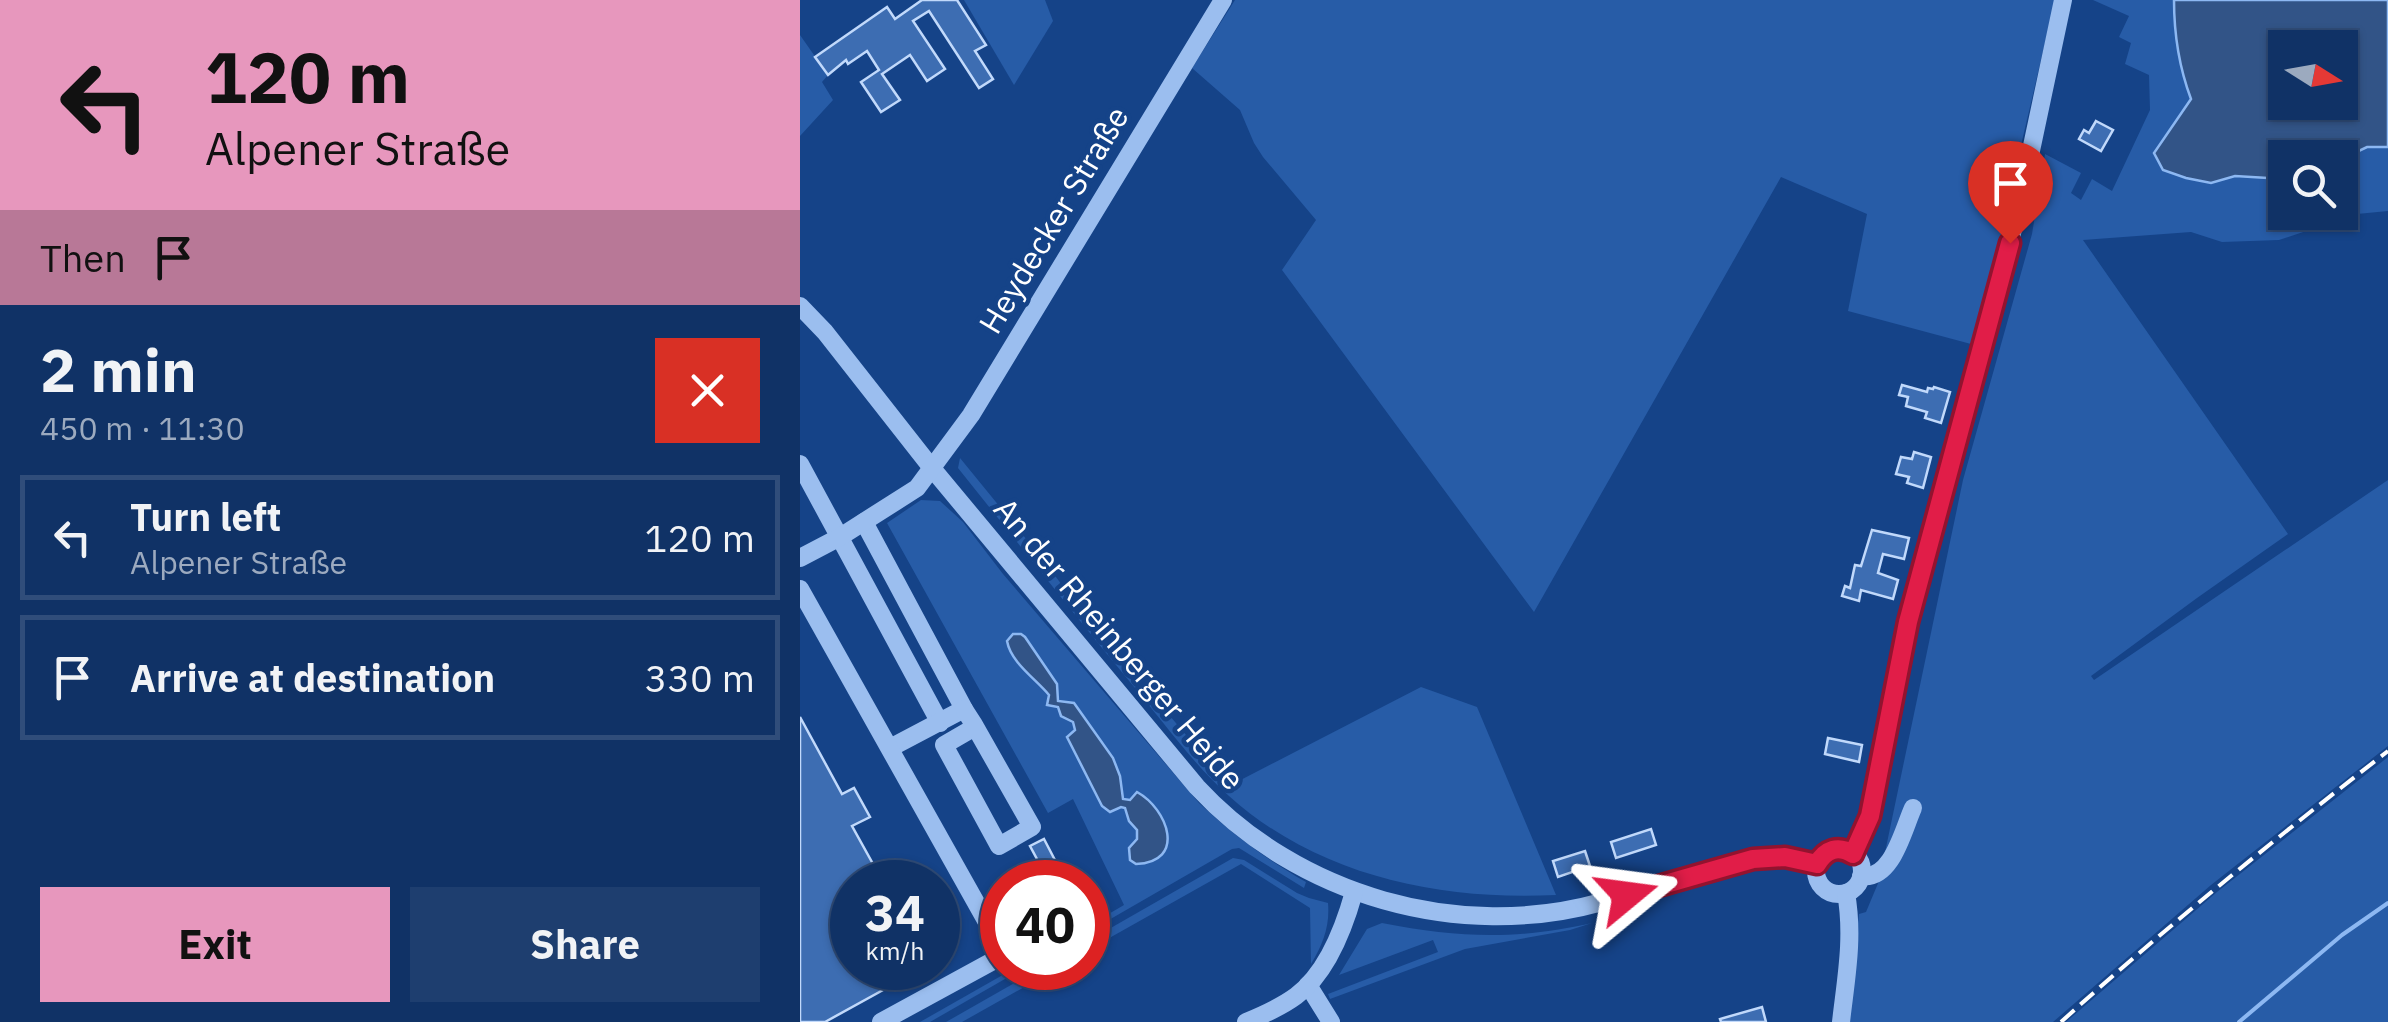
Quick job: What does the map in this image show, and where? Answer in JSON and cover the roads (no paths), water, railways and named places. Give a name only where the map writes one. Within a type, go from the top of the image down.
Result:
[{"type":"street","name":"Heydecker Straße","points":[[800,558],[917,488],[971,415],[1223,0]]},
{"type":"street","points":[[1853,854],[1870,816],[1908,622],[2020,207],[2063,0]]},
{"type":"street","name":"An der Rheinberger Heide","points":[[800,306],[1209,799],[1231,821],[1303,868],[1354,892],[1398,905],[1440,912],[1522,916],[1580,908],[1753,859],[1785,857],[1817,864]]},
{"type":"street","points":[[800,464],[808,497],[840,537],[940,723]]},
{"type":"street","points":[[864,522],[964,710],[975,728],[1032,827],[999,846],[944,745],[975,728]]},
{"type":"street","points":[[800,589],[980,913]]},
{"type":"street","points":[[890,748],[964,710]]},
{"type":"street","points":[[1861,876],[1876,875],[1889,864],[1914,808]]},
{"type":"street","points":[[1839,848],[1853,854],[1860,863],[1861,876],[1856,886],[1846,893],[1825,890],[1817,878],[1817,864],[1826,853],[1839,848]]},
{"type":"street","points":[[1246,1022],[1284,1004],[1308,985],[1326,962],[1354,892]]},
{"type":"street","points":[[1841,1022],[1850,949],[1846,893]]},
{"type":"street","points":[[881,1022],[980,966]]},
{"type":"street","points":[[1308,985],[1331,1022]]},
{"type":"waterway","points":[[2239,1022],[2342,935],[2388,903]]},
{"type":"railway","points":[[2061,1022],[2222,884],[2388,751]]}]
